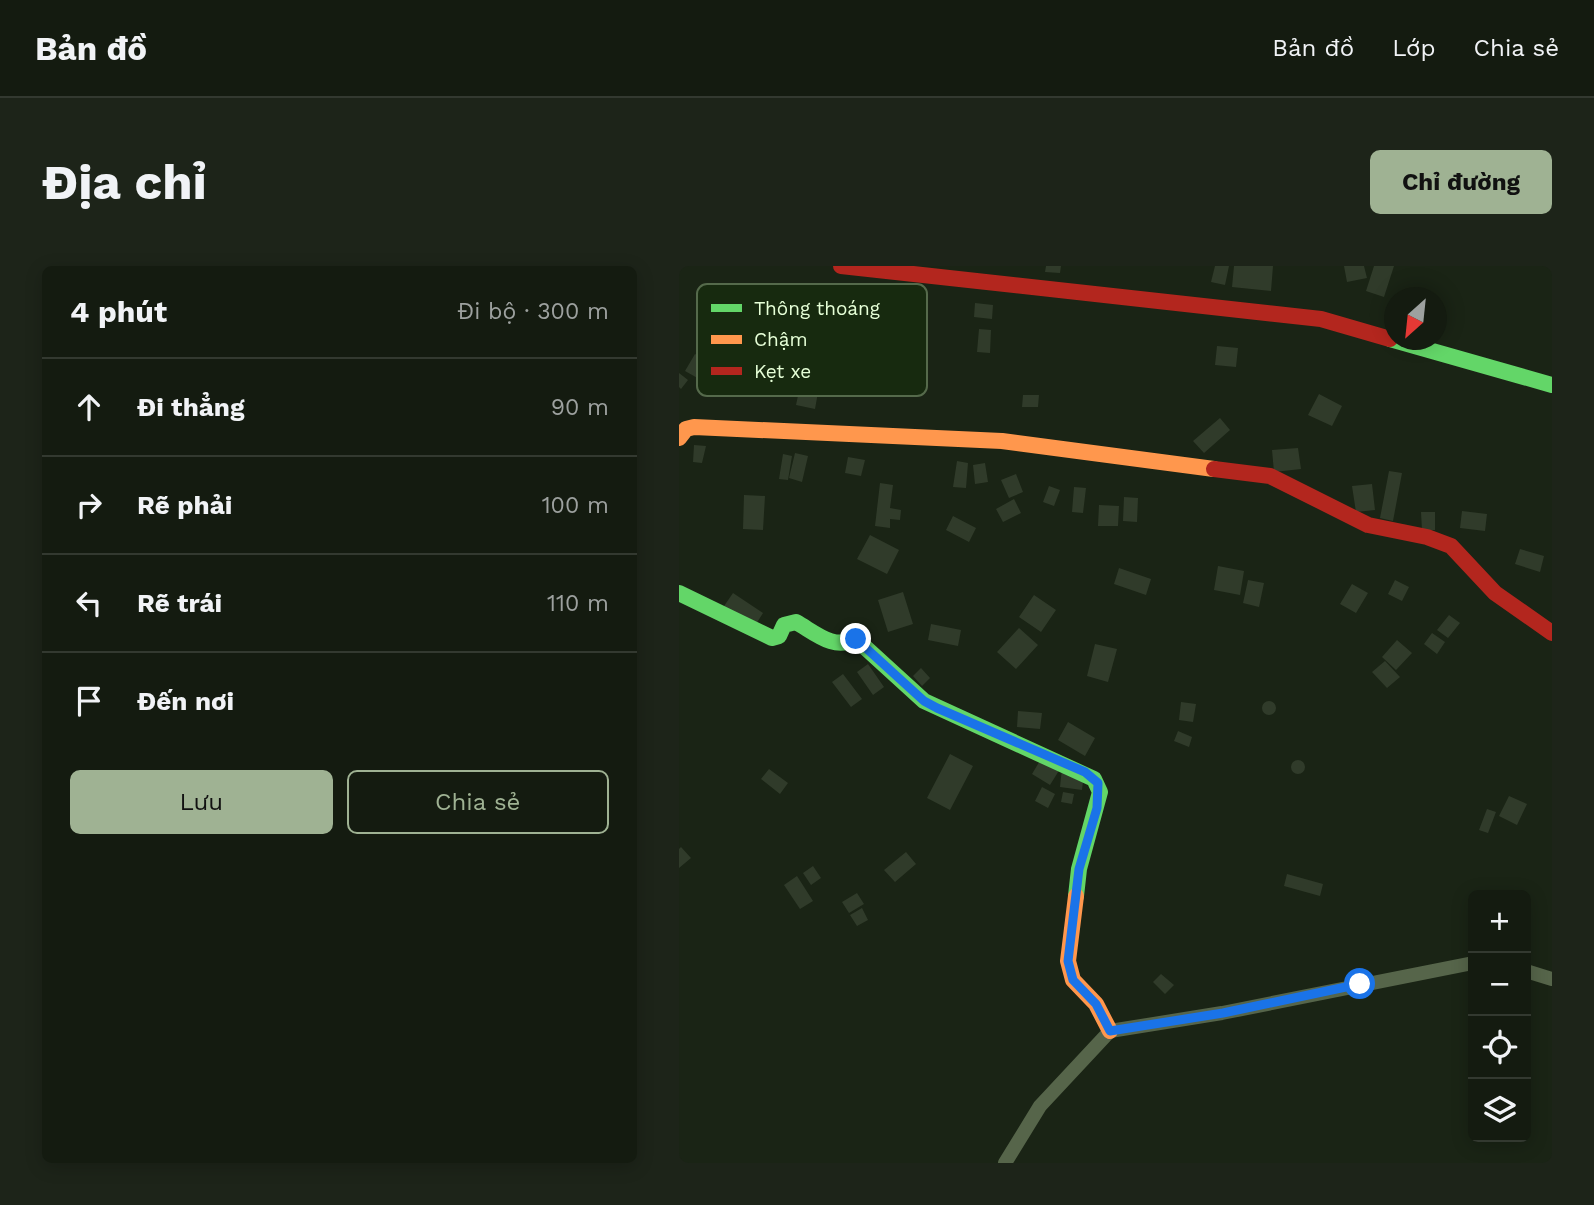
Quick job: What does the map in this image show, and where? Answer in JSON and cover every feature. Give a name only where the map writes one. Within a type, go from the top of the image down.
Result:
[{"type":"street","points":[[841,266],[1321,319],[1552,384]]},
{"type":"street","points":[[679,438],[687,429],[694,427],[842,431],[1002,441],[1183,467],[1250,471],[1270,476],[1368,524],[1427,537],[1451,546],[1495,593],[1552,633]]},
{"type":"street","points":[[679,593],[772,638],[779,636],[784,625],[796,622],[834,644],[843,645],[856,639],[931,705],[1094,779],[1100,792],[1079,869],[1068,961],[1073,980],[1096,1004],[1110,1031]]},
{"type":"street","points":[[1005,1163],[1040,1106],[1110,1031],[1223,1013],[1468,964]]},
{"type":"street","points":[[1531,973],[1552,979]]},
{"type":"building","points":[[1046,266],[1061,266],[1060,273],[1045,272]]},
{"type":"building","points":[[1215,266],[1229,266],[1225,285],[1211,282]]},
{"type":"building","points":[[1234,266],[1273,266],[1271,291],[1232,287]]},
{"type":"building","points":[[1344,266],[1364,266],[1367,278],[1347,282]]},
{"type":"building","points":[[1374,266],[1394,266],[1387,287],[1384,287],[1384,297],[1366,291]]},
{"type":"building","points":[[975,303],[993,305],[992,319],[974,317]]},
{"type":"building","points":[[979,329],[991,330],[990,353],[977,352]]},
{"type":"building","points":[[1217,346],[1238,348],[1236,367],[1215,365]]},
{"type":"building","points":[[695,354],[697,355],[697,378],[685,371]]},
{"type":"building","points":[[679,373],[688,380],[681,389],[679,387]]},
{"type":"building","points":[[1319,394],[1342,406],[1332,426],[1308,415]]},
{"type":"building","points":[[1023,395],[1039,395],[1038,407],[1022,407]]},
{"type":"building","points":[[798,396],[817,396],[815,409],[796,405]]},
{"type":"building","points":[[1220,418],[1230,430],[1204,453],[1193,441]]},
{"type":"building","points":[[694,445],[706,446],[702,463],[693,462]]},
{"type":"building","points":[[1298,448],[1301,469],[1274,472],[1272,450]]},
{"type":"building","points":[[795,453],[808,456],[802,482],[789,478]]},
{"type":"building","points":[[783,454],[792,456],[788,480],[779,479]]},
{"type":"building","points":[[848,457],[865,460],[861,476],[845,473]]},
{"type":"building","points":[[957,461],[968,463],[966,488],[953,487]]},
{"type":"building","points":[[985,463],[988,482],[975,484],[973,465]]},
{"type":"building","points":[[1389,471],[1402,473],[1393,521],[1380,518]]},
{"type":"building","points":[[1016,474],[1023,492],[1009,498],[1001,480]]},
{"type":"building","points":[[880,483],[893,485],[890,508],[901,510],[900,520],[890,519],[890,528],[875,526]]},
{"type":"building","points":[[1372,484],[1375,510],[1356,512],[1352,486]]},
{"type":"building","points":[[1049,486],[1060,490],[1054,506],[1043,502]]},
{"type":"building","points":[[1074,487],[1086,488],[1083,513],[1072,512]]},
{"type":"building","points":[[744,495],[765,496],[763,530],[743,529]]},
{"type":"building","points":[[1124,497],[1138,498],[1137,522],[1123,521]]},
{"type":"building","points":[[1014,499],[1021,513],[1003,522],[996,509]]},
{"type":"building","points":[[1099,505],[1119,506],[1118,526],[1098,526]]},
{"type":"building","points":[[1462,511],[1487,514],[1485,531],[1460,528]]},
{"type":"building","points":[[1421,512],[1435,512],[1435,530],[1422,530]]},
{"type":"building","points":[[953,516],[976,528],[969,542],[946,530]]},
{"type":"building","points":[[870,535],[899,550],[887,574],[857,559]]},
{"type":"building","points":[[1520,549],[1544,556],[1540,572],[1515,564]]},
{"type":"building","points":[[1218,566],[1244,571],[1240,595],[1214,590]]},
{"type":"building","points":[[1119,568],[1151,579],[1146,595],[1114,584]]},
{"type":"building","points":[[1248,580],[1264,583],[1259,607],[1243,603]]},
{"type":"building","points":[[1395,580],[1409,587],[1402,601],[1388,594]]},
{"type":"building","points":[[1352,584],[1368,593],[1356,613],[1340,604]]},
{"type":"building","points":[[903,592],[913,624],[888,632],[878,600]]},
{"type":"building","points":[[733,593],[763,613],[753,629],[722,609]]},
{"type":"building","points":[[1034,595],[1056,610],[1041,632],[1019,617]]},
{"type":"building","points":[[1449,615],[1460,623],[1448,638],[1437,630]]},
{"type":"building","points":[[931,624],[961,630],[958,646],[928,640]]},
{"type":"building","points":[[1019,628],[1038,645],[1016,669],[997,652]]},
{"type":"building","points":[[1432,633],[1445,642],[1437,654],[1424,644]]},
{"type":"building","points":[[1397,640],[1412,653],[1396,670],[1382,657]]},
{"type":"building","points":[[1095,644],[1117,649],[1108,682],[1087,676]]},
{"type":"building","points":[[1385,661],[1400,677],[1387,688],[1372,672]]},
{"type":"building","points":[[868,664],[884,687],[873,695],[857,672]]},
{"type":"building","points":[[921,668],[930,678],[922,686],[913,676]]},
{"type":"building","points":[[843,674],[862,699],[851,707],[832,682]]},
{"type":"building","points":[[1269,701],[1274,703],[1274,713],[1269,715],[1264,713],[1262,708],[1264,703]]},
{"type":"building","points":[[1181,702],[1196,704],[1193,722],[1179,720]]},
{"type":"building","points":[[1018,711],[1042,713],[1040,729],[1017,727]]},
{"type":"building","points":[[1068,722],[1095,738],[1085,756],[1058,740]]},
{"type":"building","points":[[1178,731],[1192,737],[1189,747],[1174,741]]},
{"type":"building","points":[[950,754],[973,766],[950,810],[927,798]]},
{"type":"building","points":[[1041,759],[1060,769],[1050,785],[1032,774]]},
{"type":"building","points":[[1295,760],[1301,760],[1305,767],[1301,774],[1295,774],[1291,770],[1291,764]]},
{"type":"building","points":[[1062,768],[1084,772],[1082,790],[1060,787]]},
{"type":"building","points":[[769,769],[788,783],[780,794],[761,779]]},
{"type":"building","points":[[1042,787],[1055,794],[1048,808],[1035,801]]},
{"type":"building","points":[[1063,792],[1074,794],[1072,804],[1061,802]]},
{"type":"building","points":[[1509,796],[1527,804],[1517,825],[1499,816]]},
{"type":"building","points":[[1487,809],[1496,812],[1488,833],[1479,830]]},
{"type":"building","points":[[681,847],[691,858],[679,868],[679,849]]},
{"type":"building","points":[[906,852],[916,864],[895,882],[884,870]]},
{"type":"building","points":[[813,866],[821,878],[811,885],[803,873]]},
{"type":"building","points":[[1287,874],[1323,884],[1320,896],[1284,886]]},
{"type":"building","points":[[797,876],[813,901],[800,909],[784,885]]},
{"type":"building","points":[[857,893],[864,904],[849,913],[842,902]]},
{"type":"building","points":[[862,908],[868,920],[857,926],[850,915]]},
{"type":"building","points":[[1161,974],[1174,985],[1165,994],[1153,982]]},
{"type":"traffic: fast","points":[[1429,350],[1552,385]]},
{"type":"traffic: fast","points":[[679,593],[772,638],[779,636],[784,625],[796,622],[832,642],[856,639],[924,701],[1094,779],[1100,792],[1079,869],[1076,896]]},
{"type":"traffic: slow","points":[[679,438],[686,429],[694,427],[1002,441],[1214,469]]},
{"type":"traffic: slow","points":[[1076,896],[1068,961],[1073,980],[1096,1004],[1110,1031]]},
{"type":"traffic: jam","points":[[841,266],[1321,319],[1384,337]]},
{"type":"traffic: jam","points":[[1214,469],[1270,476],[1368,525],[1427,537],[1451,546],[1495,593],[1552,633]]},
{"type":"route","points":[[856,639],[924,701],[1085,772],[1098,783],[1100,792],[1097,808],[1079,869],[1068,961],[1073,980],[1096,1004],[1110,1031],[1223,1013],[1360,984]]}]
